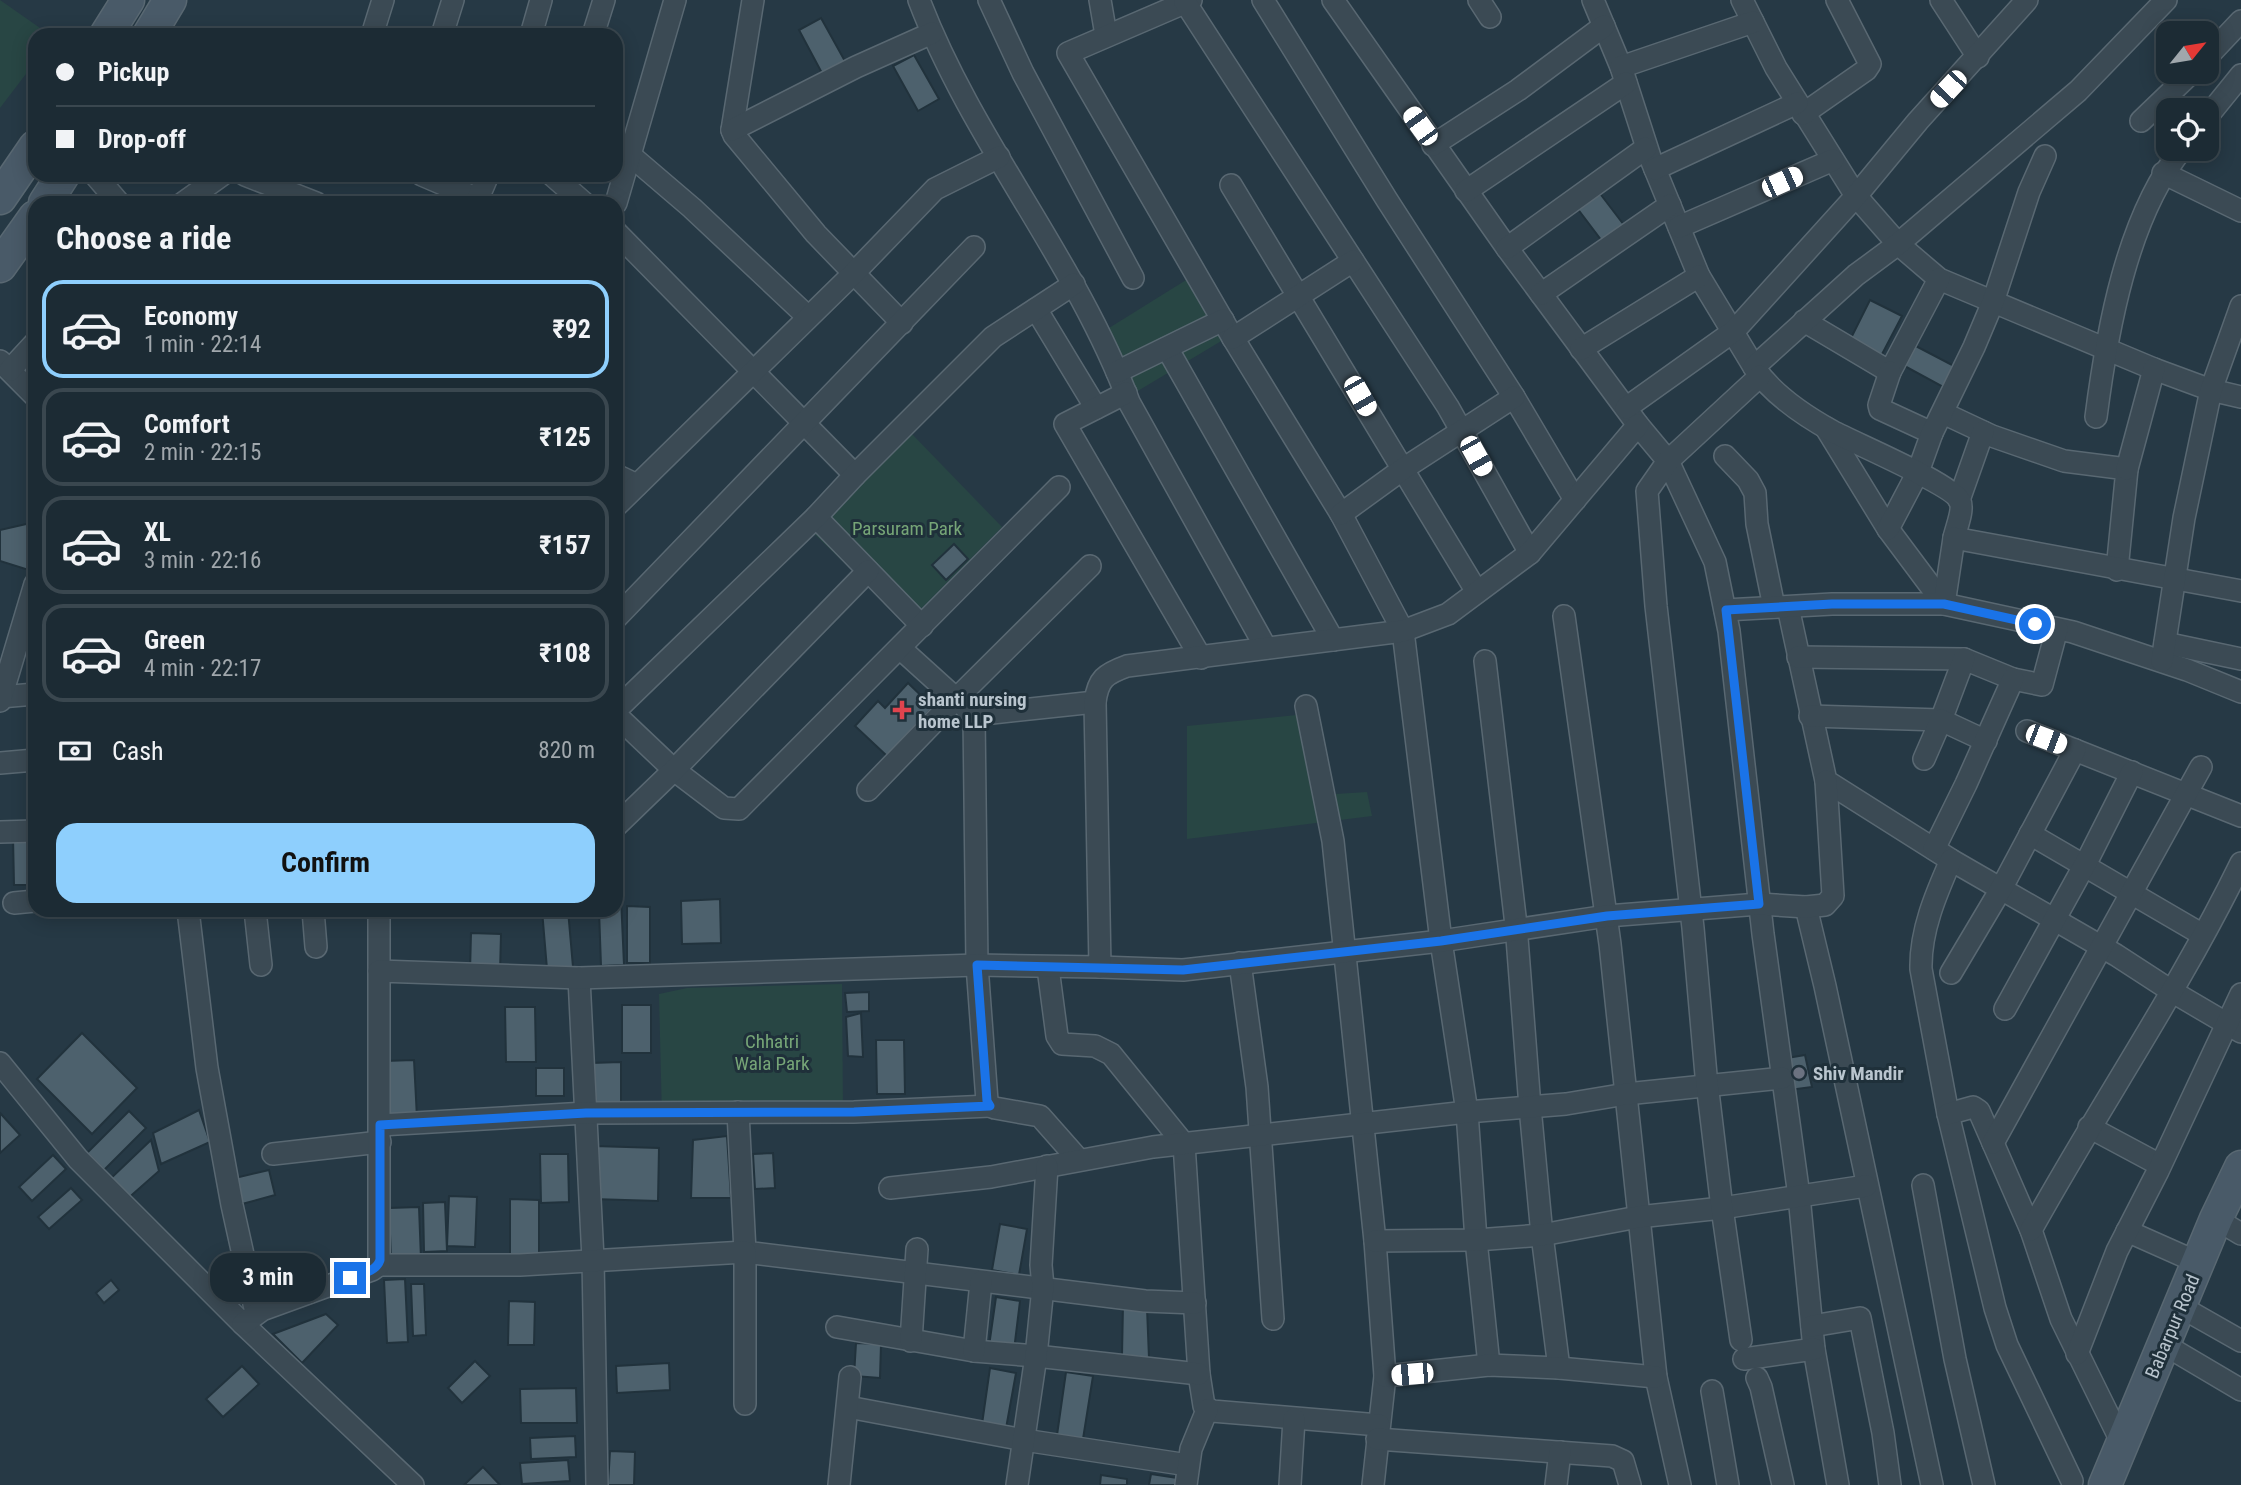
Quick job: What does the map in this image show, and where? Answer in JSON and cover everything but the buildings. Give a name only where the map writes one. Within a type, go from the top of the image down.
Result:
[{"type":"street","points":[[110,28],[128,0]]},
{"type":"street","points":[[153,28],[170,0]]},
{"type":"street","points":[[374,28],[383,0]]},
{"type":"street","points":[[444,28],[453,0]]},
{"type":"street","points":[[533,28],[541,0]]},
{"type":"street","points":[[595,28],[604,0]]},
{"type":"street","points":[[623,179],[675,0]]},
{"type":"street","points":[[753,0],[732,130],[734,135],[853,274],[902,323]]},
{"type":"street","points":[[919,0],[960,91],[1074,284],[1126,393],[1266,648]]},
{"type":"street","points":[[989,0],[1023,73],[1133,278]]},
{"type":"street","points":[[1100,0],[1106,35]]},
{"type":"street","points":[[1263,0],[1514,397],[1575,500]]},
{"type":"street","points":[[1333,0],[1465,191],[1632,417],[1668,461],[1715,562],[1726,610],[1759,904],[1799,1196],[1814,1349],[1838,1485]]},
{"type":"street","points":[[1592,0],[1623,75],[1646,148],[1699,276],[1757,371],[1791,404],[1826,427],[1919,472],[1959,500]]},
{"type":"street","points":[[1742,0],[1800,108],[1856,196],[1898,244],[1939,279],[2105,350],[2211,390],[2241,397]]},
{"type":"street","points":[[1655,169],[1800,108],[1866,70],[1870,64],[1837,0]]},
{"type":"street","points":[[1941,0],[1978,57]]},
{"type":"street","points":[[1100,967],[1095,702],[1097,687],[1104,677],[1127,666],[1403,631],[1448,614],[1530,553],[1575,500],[1632,417],[1734,331],[2027,0]]},
{"type":"street","points":[[1489,1366],[1466,1112],[1441,941],[1403,631],[1341,514],[1228,329],[1068,53],[1188,1],[1462,432],[1530,553]]},
{"type":"street","points":[[1814,1349],[1742,1350],[1708,1085],[1656,606],[1647,491],[1668,461],[1804,321],[2078,91],[2158,3]]},
{"type":"street","points":[[2219,44],[2241,21]]},
{"type":"street","points":[[1465,191],[1623,75],[1753,22]]},
{"type":"street","points":[[1433,145],[1518,90],[1604,26]]},
{"type":"street","points":[[732,130],[856,67],[932,33]]},
{"type":"street","points":[[2219,103],[2239,80]]},
{"type":"street","points":[[2141,121],[2180,84]]},
{"type":"street","points":[[1507,248],[1646,148]]},
{"type":"street","points":[[630,155],[674,192],[808,317]]},
{"type":"street","points":[[1888,529],[1919,472],[1932,433],[1993,302],[2029,192],[2045,156]]},
{"type":"street","points":[[0,198],[28,157]]},
{"type":"street","points":[[623,499],[853,274],[935,189],[999,157]]},
{"type":"street","points":[[1679,227],[1833,160]]},
{"type":"street","points":[[2096,417],[2105,350],[2120,287],[2140,227],[2163,173],[2172,161]]},
{"type":"street","points":[[2163,173],[2241,211]]},
{"type":"street","points":[[101,182],[113,196]]},
{"type":"street","points":[[193,196],[212,182]]},
{"type":"street","points":[[263,182],[298,196]]},
{"type":"street","points":[[437,182],[466,196]]},
{"type":"street","points":[[560,182],[576,196]]},
{"type":"street","points":[[1231,185],[1477,592]]},
{"type":"street","points":[[1541,294],[1670,205]]},
{"type":"street","points":[[0,265],[28,227]]},
{"type":"street","points":[[623,239],[855,475]]},
{"type":"street","points":[[623,611],[974,247]]},
{"type":"street","points":[[1117,372],[1167,348],[1228,329],[1298,298],[1353,261]]},
{"type":"street","points":[[1581,349],[1699,276]]},
{"type":"street","points":[[1932,433],[1880,409],[1879,404],[1890,372],[1939,279]]},
{"type":"street","points":[[623,706],[816,517],[993,337],[1074,284]]},
{"type":"street","points":[[2163,652],[2184,519],[2211,390],[2241,306]]},
{"type":"street","points":[[1036,309],[1096,408]]},
{"type":"street","points":[[1804,321],[1890,372]]},
{"type":"street","points":[[1167,348],[1333,640]]},
{"type":"street","points":[[28,349],[5,366],[28,389]]},
{"type":"street","points":[[2117,569],[2127,470],[2154,369]]},
{"type":"street","points":[[1126,393],[1065,424],[1201,657]]},
{"type":"street","points":[[1341,514],[1403,469],[1514,397]]},
{"type":"street","points":[[1943,413],[1983,432],[2064,461],[2127,470]]},
{"type":"street","points":[[1826,427],[1888,529],[1944,604]]},
{"type":"street","points":[[1944,604],[1959,500],[1983,432]]},
{"type":"street","points":[[379,971],[579,978],[977,965],[1183,970],[1441,941],[1607,916],[1759,904],[1806,907],[1825,905],[1833,896],[1826,781],[1798,657],[1757,524],[1755,493],[1748,480],[1725,456]]},
{"type":"street","points":[[623,478],[637,485]]},
{"type":"street","points":[[623,720],[674,770],[724,808],[739,809],[901,649],[1059,487]]},
{"type":"street","points":[[816,517],[922,626]]},
{"type":"street","points":[[1954,538],[2241,592]]},
{"type":"street","points":[[868,790],[1090,566]]},
{"type":"street","points":[[623,819],[869,571]]},
{"type":"street","points":[[1726,610],[1832,604],[1944,604],[2163,652],[2241,659]]},
{"type":"street","points":[[28,607],[0,698],[28,695]]},
{"type":"street","points":[[1564,616],[1607,916],[1656,1377],[1680,1485]]},
{"type":"street","points":[[1798,657],[1964,659],[2013,679],[2042,685],[2057,629]]},
{"type":"street","points":[[901,649],[974,715],[977,965],[987,1101],[990,1106]]},
{"type":"street","points":[[2163,652],[2241,692]]},
{"type":"street","points":[[1924,760],[1964,659]]},
{"type":"street","points":[[1485,661],[1516,929],[1542,1235],[1559,1368]]},
{"type":"street","points":[[1948,1114],[1977,1108],[2031,1230],[2061,1319],[2077,1354],[2113,1464],[2069,1483],[2007,1345],[1995,1308],[1948,1114],[1921,969],[1921,951],[1935,898],[1942,854],[2013,679]]},
{"type":"street","points":[[974,715],[1095,702]]},
{"type":"street","points":[[1306,706],[1331,832],[1375,1241],[1385,1376],[1373,1485]]},
{"type":"street","points":[[1810,716],[1941,720],[1986,741]]},
{"type":"street","points":[[2027,731],[2241,816]]},
{"type":"street","points":[[1951,973],[2001,889],[2075,750]]},
{"type":"street","points":[[0,763],[28,761]]},
{"type":"street","points":[[1993,1143],[2201,767]]},
{"type":"street","points":[[2005,1009],[2132,772]]},
{"type":"street","points":[[1826,781],[1942,854],[2101,946],[2234,1028]]},
{"type":"street","points":[[0,832],[28,831]]},
{"type":"street","points":[[2030,834],[2203,935]]},
{"type":"street","points":[[2031,1230],[2089,1127],[2173,992],[2241,863]]},
{"type":"street","points":[[13,903],[28,902]]},
{"type":"street","points":[[1806,907],[1932,1485]]},
{"type":"street","points":[[189,917],[207,1068],[250,1318]]},
{"type":"street","points":[[257,917],[261,965]]},
{"type":"street","points":[[314,917],[316,947]]},
{"type":"street","points":[[379,1265],[381,917]]},
{"type":"street","points":[[1240,963],[1257,1087],[1273,1319]]},
{"type":"street","points":[[848,1408],[1024,1440],[1187,1475],[1207,1410],[1203,1402],[1199,1374],[1184,1144],[1111,1054],[1095,1046],[1062,1044],[1057,1036],[1048,968]]},
{"type":"street","points":[[579,978],[593,1259],[597,1485]]},
{"type":"street","points":[[2077,1354],[2117,1251],[2234,1028],[2241,994]]},
{"type":"street","points":[[0,1063],[78,1159],[250,1318],[413,1485]]},
{"type":"street","points":[[890,1188],[991,1177],[1078,1159],[1184,1144],[1466,1112],[1530,1108],[1626,1094],[1782,1078]]},
{"type":"street","points":[[272,1154],[380,1134],[586,1113],[867,1111],[990,1106],[1040,1116],[1078,1159]]},
{"type":"street","points":[[738,1112],[745,1252],[745,1404]]},
{"type":"street","points":[[2089,1127],[2160,1165]]},
{"type":"street","points":[[1017,1485],[1043,1287],[1041,1265],[1047,1166]]},
{"type":"street","name":"Babarpur Road","points":[[2113,1464],[2199,1263],[2229,1226],[2241,1167]]},
{"type":"street","points":[[1923,1185],[1955,1359],[1984,1485]]},
{"type":"street","points":[[1375,1241],[1476,1240],[1542,1235],[1638,1217],[1722,1209],[1866,1186]]},
{"type":"street","points":[[2127,1231],[2199,1263]]},
{"type":"street","points":[[911,1341],[917,1250]]},
{"type":"street","points":[[250,1318],[379,1265],[520,1265],[745,1252],[1145,1301],[1195,1303]]},
{"type":"street","points":[[974,1351],[981,1282]]},
{"type":"street","points":[[2181,1307],[2241,1341]]},
{"type":"street","points":[[1812,1326],[1860,1318],[1883,1433],[1889,1485]]},
{"type":"street","points":[[837,1327],[974,1351],[1199,1374]]},
{"type":"street","points":[[2165,1345],[2241,1390]]},
{"type":"street","points":[[1385,1376],[1489,1366],[1559,1368],[1656,1377]]},
{"type":"street","points":[[839,1485],[850,1377]]},
{"type":"street","points":[[1757,1378],[1783,1485]]},
{"type":"street","points":[[1712,1391],[1728,1485]]},
{"type":"street","points":[[1207,1410],[1618,1458],[1627,1468],[1630,1485]]},
{"type":"street","points":[[1290,1485],[1294,1419]]},
{"type":"street","points":[[1556,1485],[1560,1452]]},
{"type":"green space","points":[[0,0],[40,28],[28,28],[28,71],[0,108]]},
{"type":"green space","points":[[1199,272],[1238,331],[1131,395],[1101,333]]},
{"type":"green space","name":"Parsuram Park","points":[[910,432],[1002,527],[907,623],[809,529]]},
{"type":"green space","points":[[1306,714],[1320,795],[1367,792],[1372,816],[1187,839],[1187,726]]},
{"type":"green space","name":"Chhatri Wala Park","points":[[842,984],[843,1113],[662,1119],[659,994],[687,988]]},
{"type":"place","name":"shanti nursing home LLP","points":[[902,710]]},
{"type":"place","name":"Shiv Mandir","points":[[1799,1073]]},
{"type":"route","points":[[350,1278],[372,1270],[379,1265],[380,1260],[380,1125],[586,1113],[854,1112],[990,1106],[987,1101],[977,965],[1183,970],[1441,941],[1607,916],[1759,904],[1726,610],[1832,604],[1944,604],[2035,624]]}]
